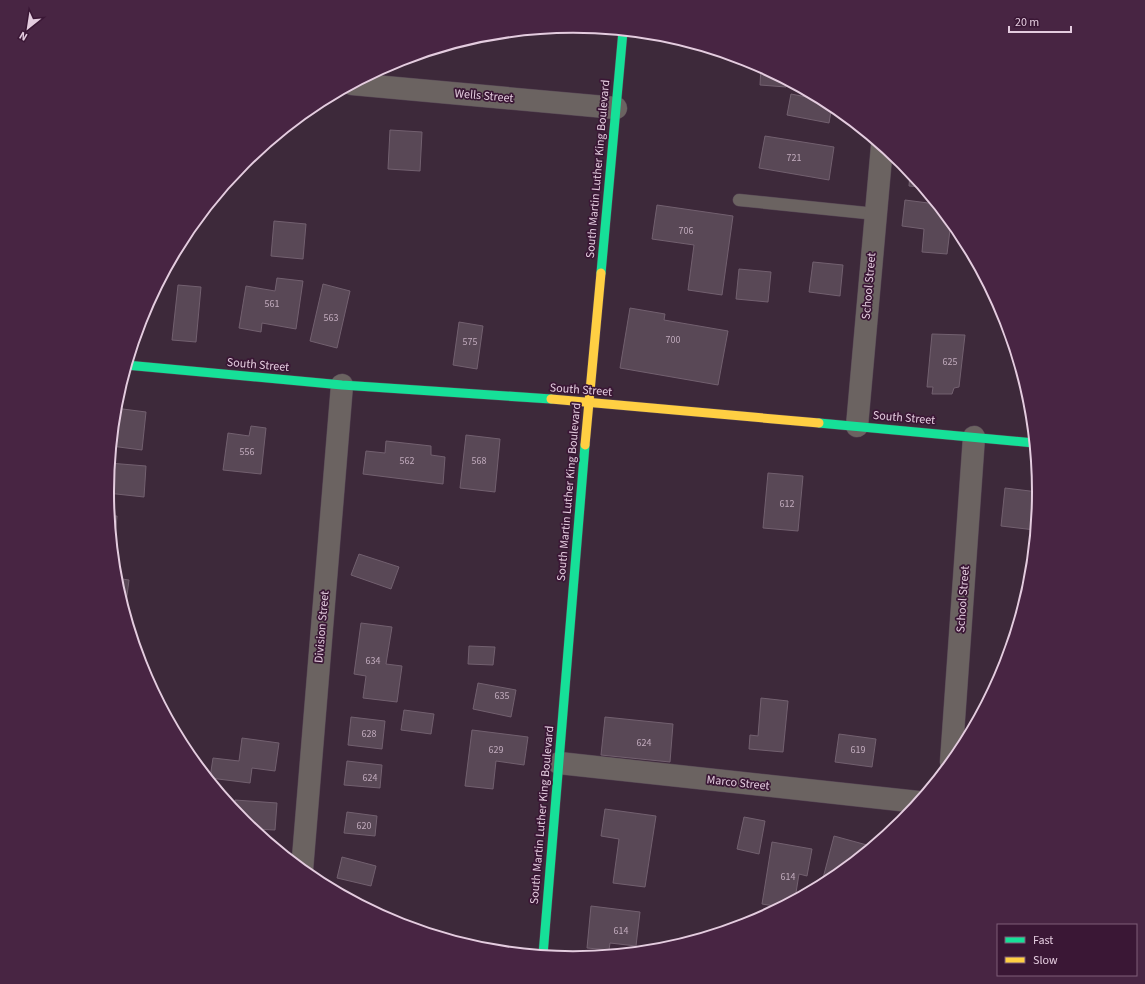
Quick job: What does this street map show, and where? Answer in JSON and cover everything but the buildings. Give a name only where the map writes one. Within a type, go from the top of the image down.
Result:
[{"type":"street","name":"South Martin Luther King Boulevard","points":[[543,950],[589,402],[623,36]]},
{"type":"street","name":"Wells Street","points":[[360,85],[616,108]]},
{"type":"street","name":"School Street","points":[[857,426],[881,153]]},
{"type":"street","name":"South Street","points":[[131,365],[342,385],[589,402],[1029,443]]},
{"type":"street","name":"Division Street","points":[[303,863],[342,385]]},
{"type":"street","name":"School Street","points":[[952,750],[974,437]]},
{"type":"street","name":"Marco Street","points":[[559,763],[912,801]]},
{"type":"lane","points":[[739,200],[876,214]]},
{"type":"traffic: fast","points":[[601,273],[623,36]]},
{"type":"traffic: fast","points":[[131,365],[342,385],[551,399]]},
{"type":"traffic: fast","points":[[819,423],[1029,443]]},
{"type":"traffic: fast","points":[[543,950],[585,445]]},
{"type":"traffic: slow","points":[[585,445],[601,273]]},
{"type":"traffic: slow","points":[[551,399],[819,423]]}]
